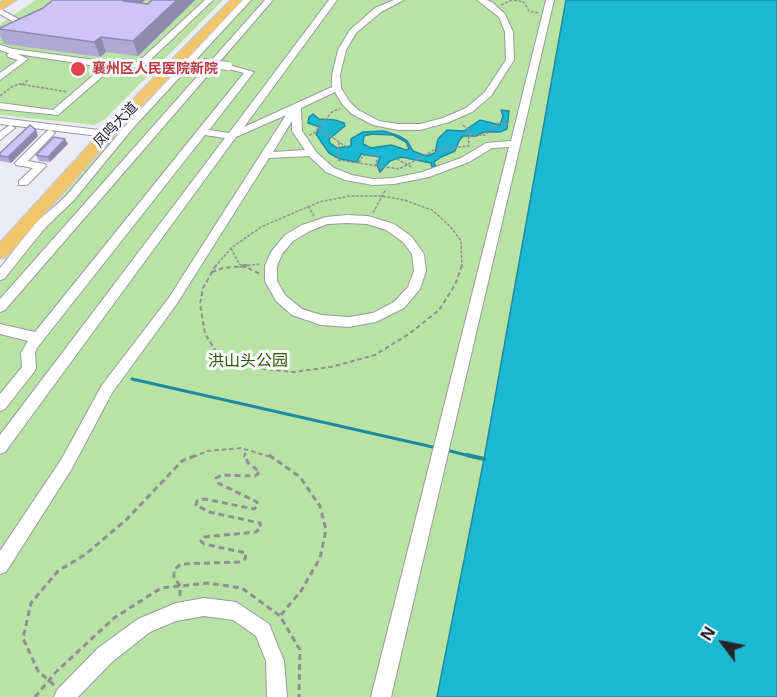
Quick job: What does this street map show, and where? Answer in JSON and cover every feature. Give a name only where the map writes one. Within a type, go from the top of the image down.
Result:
[{"type":"main road","points":[[0,9],[11,0]]},
{"type":"main road","name":"凤鸣大道","points":[[0,241],[229,0]]},
{"type":"main road","name":"凤鸣大道","points":[[0,253],[100,136],[237,0]]},
{"type":"street","points":[[0,44],[12,51],[110,64],[140,65],[209,0]]},
{"type":"street","points":[[0,276],[40,226],[70,198],[130,126],[248,0]]},
{"type":"street","points":[[0,307],[269,0]]},
{"type":"street","points":[[0,447],[333,0]]},
{"type":"street","points":[[400,0],[388,2],[366,19],[347,40],[338,63],[337,88],[349,106],[376,123],[398,128],[420,127],[452,118],[469,110],[488,94],[510,60],[509,32],[501,16],[481,0]]},
{"type":"street","points":[[381,697],[550,0]]},
{"type":"street","points":[[0,9],[16,20],[14,28],[0,44]]},
{"type":"street","points":[[0,44],[22,30]]},
{"type":"street","points":[[0,44],[24,59],[0,77]]},
{"type":"street","points":[[1,403],[29,368],[28,353],[38,338],[250,72],[228,66],[190,61]]},
{"type":"street","points":[[1,100],[55,113],[110,64]]},
{"type":"street","points":[[203,132],[231,136],[337,88]]},
{"type":"street","points":[[296,107],[297,131],[311,153],[330,170],[349,178],[373,182],[425,175],[465,160],[490,145],[515,144]]},
{"type":"street","points":[[0,566],[66,465],[106,389],[172,302],[296,107]]},
{"type":"street","points":[[0,121],[100,136]]},
{"type":"street","points":[[0,137],[5,128],[100,136]]},
{"type":"street","points":[[23,183],[40,166],[20,163],[50,133]]},
{"type":"street","points":[[266,155],[311,153]]},
{"type":"street","points":[[368,220],[390,227],[407,239],[418,254],[420,272],[414,290],[399,305],[376,317],[358,320],[321,320],[297,312],[280,298],[271,281],[271,266],[277,252],[289,238],[306,228],[326,221],[368,220]]},
{"type":"street","points":[[0,329],[38,338]]},
{"type":"street","points":[[65,696],[105,655],[144,625],[180,611],[204,607],[236,611],[263,630],[275,661],[277,697]]},
{"type":"path","points":[[514,0],[524,2],[529,11],[547,14]]},
{"type":"path","points":[[22,85],[27,80]]},
{"type":"path","points":[[1,100],[13,86],[22,85],[68,91],[63,98]]},
{"type":"path","points":[[300,136],[313,134],[333,111],[349,106]]},
{"type":"path","points":[[339,142],[338,160],[399,169],[434,150],[469,146],[468,129],[452,118]]},
{"type":"path","points":[[469,135],[485,135],[499,123],[519,125]]},
{"type":"path","points":[[318,128],[348,148]]},
{"type":"path","points":[[359,163],[363,155],[378,157],[375,165]]},
{"type":"path","points":[[397,159],[425,175]]},
{"type":"path","points":[[368,220],[390,181]]},
{"type":"path","points":[[350,196],[382,196],[404,200],[432,210],[450,226],[461,241],[463,264],[455,285],[439,310],[409,334],[375,356],[331,367],[294,372],[264,369],[235,362],[216,351],[205,334],[201,322],[200,304],[203,288],[212,272],[231,248],[261,227],[319,202],[350,196]]},
{"type":"path","points":[[231,248],[232,255],[239,264],[271,281]]},
{"type":"path","points":[[212,272],[223,268],[263,263],[277,252]]},
{"type":"path","points":[[180,611],[180,586],[174,577],[174,570],[182,564],[239,562],[245,558],[246,553],[204,544],[201,541],[204,537],[256,532],[261,527],[260,523],[209,512],[196,505],[197,501],[205,499],[254,509],[258,506],[257,502],[218,483],[216,478],[222,475],[255,476],[260,472],[244,457],[247,449]]},
{"type":"path","points":[[65,696],[38,671],[23,638],[31,603],[58,571],[86,554],[127,519],[182,461],[207,451],[247,449],[269,455],[300,477],[320,506],[326,530],[320,558],[301,591],[280,616]]},
{"type":"path","points":[[35,697],[114,618],[161,588],[208,583],[242,588],[280,616],[300,650],[299,697]]},
{"type":"green space","name":"襄州区人民医院新院","points":[[36,0],[223,0],[105,119],[95,125],[0,115],[0,24]]},
{"type":"green space","name":"洪山头公园","points":[[245,0],[566,0],[484,459],[437,697],[0,697],[0,270],[111,139]]},
{"type":"water","points":[[566,0],[777,0],[777,697],[437,697],[484,459]]},
{"type":"water","points":[[501,110],[509,111],[507,129],[500,132],[484,132],[476,136],[463,136],[455,151],[434,162],[436,167],[432,167],[431,163],[401,157],[390,161],[380,172],[377,165],[380,157],[361,154],[357,162],[340,159],[329,153],[316,134],[320,127],[308,123],[309,117],[313,114],[319,119],[344,123],[345,126],[329,139],[330,143],[337,148],[351,146],[351,139],[363,132],[384,131],[399,136],[407,141],[413,151],[426,156],[435,153],[438,139],[447,130],[464,131],[480,120],[500,125],[503,116]],"holes":[[[393,135],[406,142],[409,149],[391,145],[371,148],[363,144],[364,136]]]},
{"type":"building","points":[[53,0],[124,0],[148,4],[152,0],[177,0],[133,41],[101,37],[94,42],[0,29],[43,8]]},
{"type":"building","points":[[30,125],[36,130],[8,157],[0,156],[0,153]]},
{"type":"building","points":[[54,137],[65,139],[48,157],[36,155]]},
{"type":"waterway","points":[[132,379],[437,448]]},
{"type":"waterway","points":[[446,450],[474,457]]},
{"type":"waterway","points":[[467,455],[484,459]]},
{"type":"place","name":"襄州区人民医院新院","points":[[78,69]]}]
